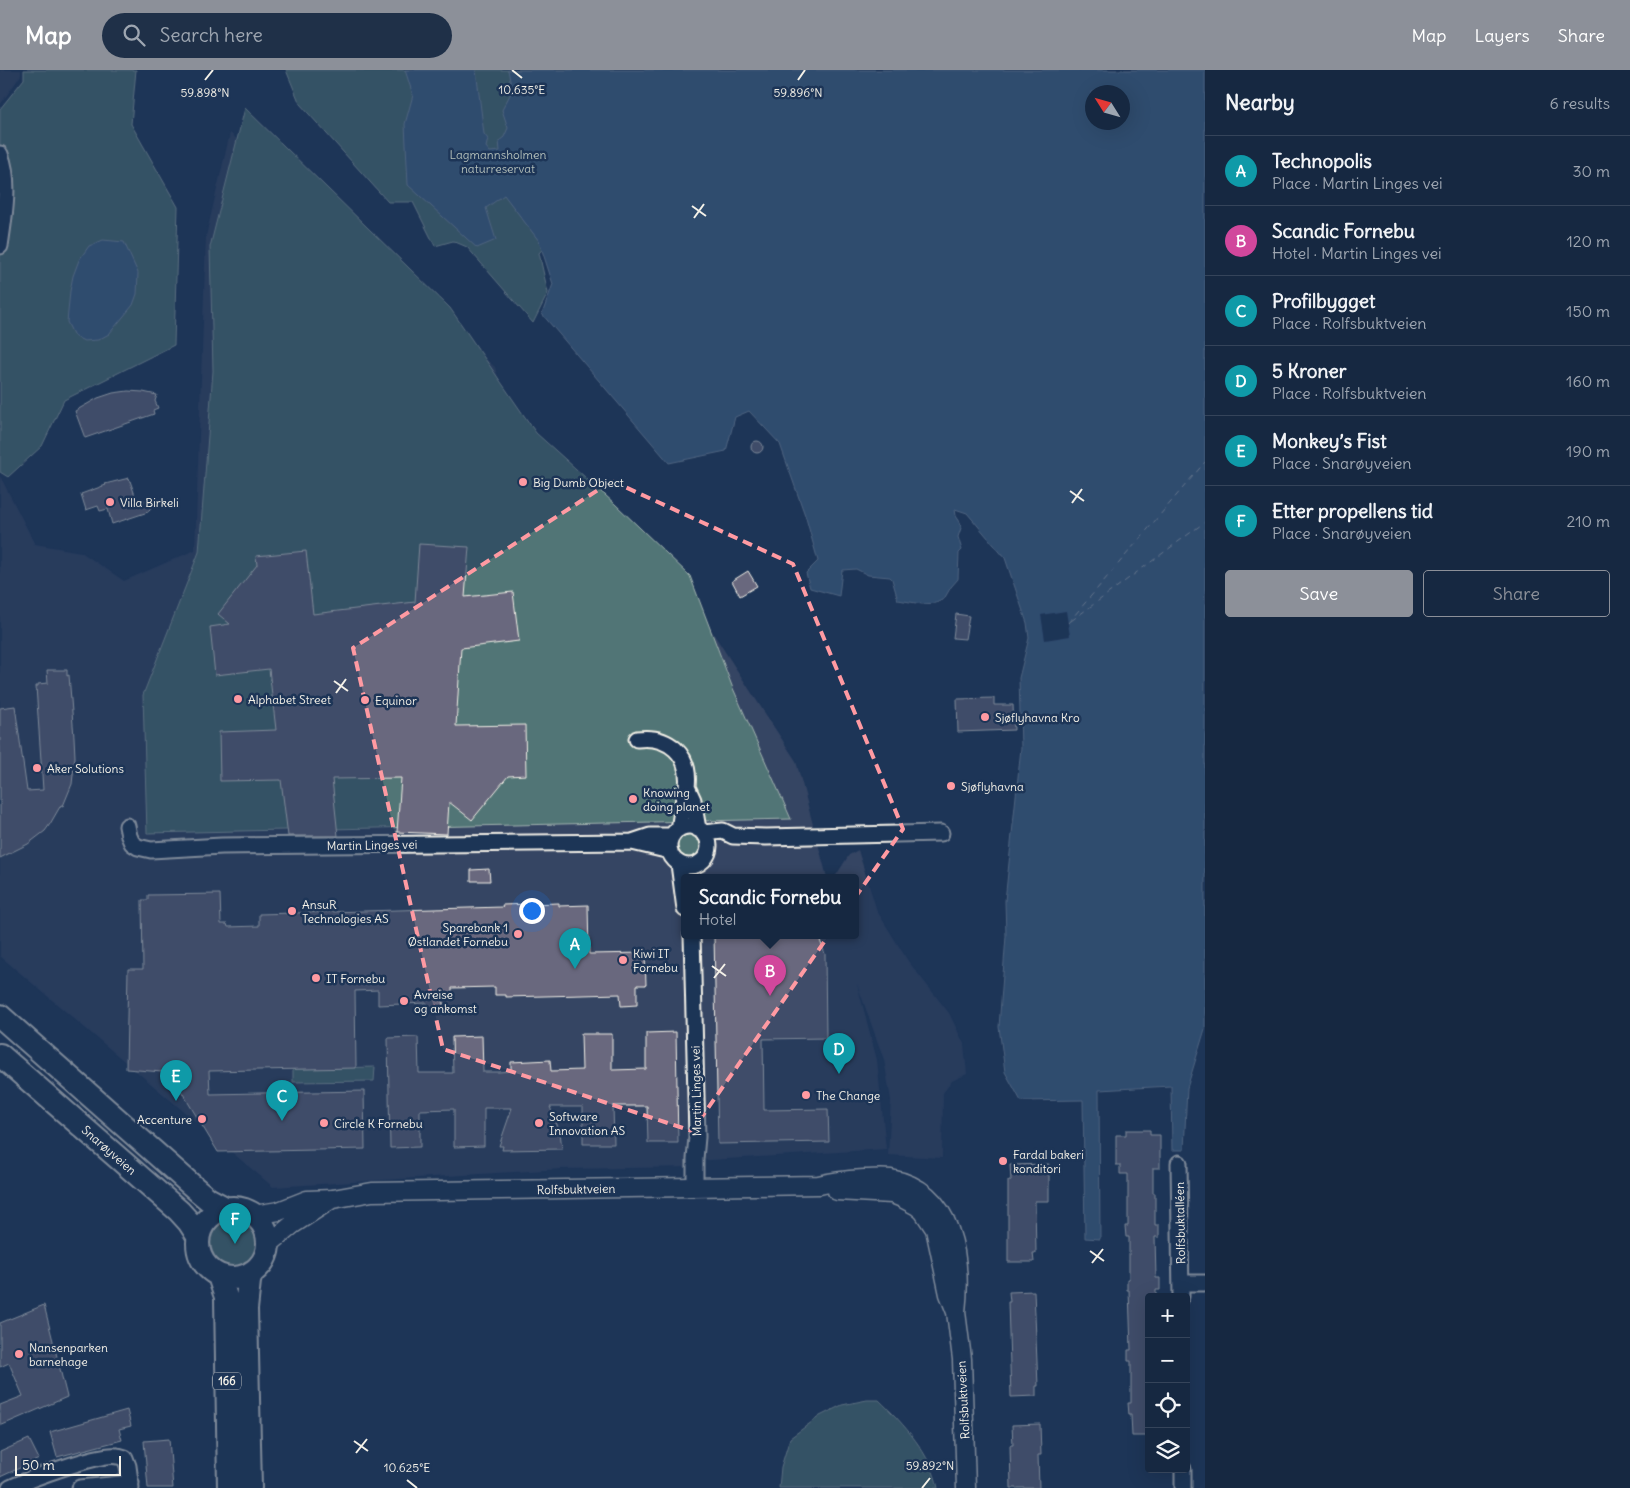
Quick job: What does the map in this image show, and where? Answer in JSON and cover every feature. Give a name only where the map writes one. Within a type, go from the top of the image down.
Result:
[{"type":"main road","points":[[0,1016],[202,1195],[225,1208]]},
{"type":"main road","name":"Snarøyveien","points":[[8,1062],[179,1211],[198,1236]]},
{"type":"main road","points":[[198,1236],[205,1221],[218,1211],[225,1208],[240,1208],[254,1215],[265,1228],[268,1245]]},
{"type":"main road","name":"166","points":[[198,1236],[200,1256],[208,1268],[219,1276],[224,1286],[226,1305],[229,1488]]},
{"type":"main road","name":"166","points":[[250,1488],[246,1309],[248,1281],[252,1272],[262,1263],[268,1245]]},
{"type":"main road","points":[[219,1276],[236,1278],[252,1272]]},
{"type":"street","points":[[0,154],[5,168],[5,198],[0,246]]},
{"type":"street","points":[[637,739],[657,738],[674,748],[683,759],[686,766],[688,787],[701,831],[708,840],[701,874]]},
{"type":"street","points":[[688,787],[676,832],[670,842],[670,851],[674,859],[679,864],[692,866],[726,843],[733,836]]},
{"type":"street","name":"Martin Linges vei","points":[[127,826],[132,843],[138,847],[151,850],[222,846],[632,842],[670,851]]},
{"type":"street","points":[[676,832],[688,827],[701,831],[723,831],[733,836],[766,837],[941,833]]},
{"type":"street","name":"Martin Linges vei","points":[[632,842],[650,836],[676,832]]},
{"type":"street","points":[[679,864],[681,879]]},
{"type":"street","name":"Martin Linges vei","points":[[692,939],[698,1144],[695,1159],[696,1186]]},
{"type":"street","name":"Rolfsbuktalléen","points":[[1179,1162],[1181,1290],[1205,1283]]},
{"type":"street","name":"Rolfsbuktveien","points":[[254,1215],[279,1211],[307,1200],[333,1199],[372,1192],[819,1185],[836,1180],[890,1179],[910,1186],[930,1200],[944,1216],[953,1238],[958,1291],[956,1312],[962,1358],[966,1488]]},
{"type":"street","name":"Rolfsbuktveien","points":[[268,1245],[292,1225],[333,1199]]},
{"type":"street","points":[[10,1488],[52,1472],[104,1457],[116,1455],[125,1458],[131,1486],[80,1488]]},
{"type":"street","points":[[1183,1473],[1183,1488]]},
{"type":"highlighted area","points":[[612,481],[793,564],[903,829],[692,1131],[443,1049],[353,648]]},
{"type":"shaded area","points":[[0,70],[21,70],[21,75],[0,105]]},
{"type":"shaded area","points":[[405,70],[476,70],[484,134],[488,139],[486,147],[490,152],[500,151],[499,141],[504,137],[508,128],[502,110],[512,91],[508,70],[1205,70],[1205,1029],[1187,1088],[1184,1150],[1172,1150],[1171,1086],[1099,1090],[1100,1239],[1085,1238],[1083,1100],[1021,1101],[1005,1072],[999,1027],[1006,936],[1005,901],[1021,748],[1019,678],[1029,638],[1027,623],[1005,558],[967,513],[955,509],[956,516],[960,522],[961,528],[958,537],[962,550],[959,553],[958,579],[944,599],[936,603],[922,604],[898,600],[890,577],[868,575],[856,569],[842,570],[839,596],[810,588],[806,573],[818,561],[806,518],[780,444],[749,411],[735,417],[726,451],[669,463],[542,314],[553,284],[539,241],[504,195],[486,208],[496,240],[477,248],[408,185],[405,124],[413,95]]},
{"type":"shaded area","points":[[230,133],[495,367],[512,428],[696,607],[796,761],[826,874],[681,874],[681,939],[859,939],[859,874],[837,874],[849,855],[858,850],[877,911],[908,961],[949,1013],[964,1044],[967,1074],[952,1081],[943,1093],[942,1158],[888,1155],[891,1100],[884,1060],[857,984],[877,1060],[886,1149],[696,1161],[695,1167],[561,1169],[273,1187],[0,956],[0,476],[35,544],[81,552],[124,581],[195,550],[206,236]]},
{"type":"shaded area","points":[[103,240],[124,242],[138,273],[137,294],[133,305],[109,334],[98,340],[84,341],[74,336],[67,322],[70,291],[79,260],[89,246]]},
{"type":"green space","points":[[24,70],[136,70],[131,124],[178,207],[174,345],[64,400],[42,446],[8,477],[0,472],[0,109],[24,79]]},
{"type":"green space","name":"Lagmannsholmen naturreservat","points":[[286,70],[614,70],[565,224],[539,253],[548,293],[533,323],[467,247],[453,241],[435,246],[413,202],[388,202],[300,104]]},
{"type":"green space","points":[[245,108],[450,308],[536,433],[615,504],[690,576],[732,686],[791,819],[147,833],[143,695],[199,552],[213,371],[210,247]]},
{"type":"green space","points":[[688,832],[698,836],[702,846],[698,856],[688,860],[678,856],[674,846],[678,836]]},
{"type":"green space","points":[[375,1067],[374,1081],[293,1082],[293,1069]]},
{"type":"green space","points":[[234,1220],[247,1224],[253,1230],[257,1243],[253,1256],[247,1262],[234,1266],[221,1262],[215,1256],[211,1243],[215,1230],[221,1224]]},
{"type":"green space","points":[[867,1400],[879,1400],[907,1429],[929,1463],[938,1488],[779,1488],[781,1467],[790,1438],[820,1416],[842,1405]]},
{"type":"pier","points":[[1066,611],[1070,636],[1045,640],[1041,615]]},
{"type":"building","points":[[128,391],[157,395],[155,401],[158,408],[153,410],[154,414],[85,438],[75,411],[98,398]]},
{"type":"building","points":[[759,441],[762,442],[762,452],[755,453],[752,452],[751,445],[752,442]]},
{"type":"building","name":"Villa Birkeli","points":[[129,478],[138,504],[147,499],[151,507],[148,512],[112,524],[108,509],[100,511],[98,506],[86,510],[81,494],[105,484]]},
{"type":"building","name":"Equinor","points":[[419,544],[469,547],[465,597],[513,592],[519,641],[461,648],[456,726],[525,725],[526,775],[508,776],[472,820],[449,802],[447,834],[397,832],[401,778],[332,779],[338,836],[288,836],[281,780],[220,781],[219,732],[276,730],[269,669],[215,675],[210,627],[230,624],[218,614],[257,565],[256,556],[306,551],[313,614],[415,602]]},
{"type":"building","points":[[748,571],[757,586],[740,596],[732,581]]},
{"type":"building","points":[[956,614],[969,616],[965,639],[953,638]]},
{"type":"building","name":"Aker Solutions","points":[[47,670],[67,670],[67,676],[69,675],[75,757],[72,784],[63,806],[61,805],[45,831],[28,844],[0,858],[0,708],[15,706],[27,791],[43,790],[36,686],[48,683]]},
{"type":"building","name":"Sjøflyhavna Kro","points":[[994,698],[994,705],[1013,705],[1014,730],[958,732],[957,699]]},
{"type":"building","points":[[489,869],[490,881],[471,881],[471,870]]},
{"type":"building","name":"IT Fornebu","points":[[220,894],[221,924],[227,924],[228,927],[259,926],[259,914],[503,907],[502,905],[559,903],[559,906],[588,905],[589,954],[645,953],[646,985],[637,985],[637,1005],[621,1006],[620,994],[506,997],[506,995],[495,995],[495,987],[452,988],[452,997],[443,997],[443,1009],[427,1010],[427,1003],[378,1005],[378,990],[355,991],[356,1068],[209,1071],[210,1094],[364,1091],[365,1149],[218,1152],[174,1079],[174,1073],[126,1069],[128,969],[143,969],[142,900],[148,900],[148,895]]},
{"type":"building","points":[[714,939],[819,939],[825,954],[826,1038],[763,1039],[764,1110],[828,1109],[829,1142],[718,1144]]},
{"type":"building","points":[[676,1032],[678,1143],[648,1143],[647,1106],[613,1106],[614,1144],[583,1144],[583,1107],[550,1107],[560,1132],[562,1149],[502,1150],[503,1146],[499,1146],[512,1108],[484,1108],[484,1146],[454,1147],[454,1109],[420,1110],[420,1147],[390,1148],[388,1038],[418,1037],[419,1073],[453,1073],[452,1037],[482,1036],[483,1072],[499,1072],[511,1071],[511,1062],[550,1060],[551,1071],[582,1070],[581,1034],[612,1034],[612,1070],[646,1069],[646,1033]]},
{"type":"building","points":[[1126,1130],[1150,1130],[1150,1135],[1160,1135],[1160,1168],[1153,1168],[1153,1193],[1155,1193],[1155,1225],[1159,1225],[1159,1237],[1155,1237],[1156,1278],[1160,1278],[1160,1290],[1156,1290],[1156,1293],[1145,1293],[1145,1436],[1132,1436],[1131,1415],[1129,1415],[1128,1403],[1131,1403],[1131,1361],[1128,1361],[1128,1350],[1131,1350],[1129,1290],[1127,1290],[1127,1279],[1129,1279],[1129,1237],[1126,1237],[1125,1226],[1128,1226],[1128,1174],[1120,1174],[1120,1165],[1116,1165],[1116,1135],[1126,1135]]},
{"type":"building","points":[[1049,1164],[1049,1201],[1035,1201],[1036,1253],[1033,1253],[1034,1262],[1008,1262],[1008,1181],[1011,1181],[1010,1165]]},
{"type":"building","points":[[1034,1291],[1038,1386],[1036,1386],[1036,1396],[1011,1397],[1009,1292]]},
{"type":"building","points":[[44,1305],[67,1397],[0,1426],[0,1405],[23,1396],[9,1363],[0,1367],[0,1323]]},
{"type":"building","points":[[127,1410],[131,1426],[119,1429],[122,1440],[57,1457],[50,1432]]},
{"type":"building","points":[[1040,1424],[1041,1455],[1038,1455],[1039,1488],[1011,1488],[1010,1445],[1013,1445],[1012,1425]]},
{"type":"building","points":[[29,1439],[39,1459],[0,1477],[0,1452]]},
{"type":"building","points":[[169,1439],[173,1488],[148,1488],[144,1441]]},
{"type":"ferry route","points":[[1068,623],[1205,462]]},
{"type":"ferry route","points":[[1071,621],[1205,522]]},
{"type":"place","name":"Big Dumb Object","points":[[523,482]]},
{"type":"place","name":"Villa Birkeli","points":[[110,502]]},
{"type":"place","name":"Alphabet Street","points":[[238,699]]},
{"type":"place","name":"Equinor","points":[[365,700]]},
{"type":"place","name":"Sjøflyhavna Kro","points":[[985,717]]},
{"type":"place","name":"Aker Solutions","points":[[37,768]]},
{"type":"place","name":"Sjøflyhavna","points":[[951,786]]},
{"type":"place","name":"Knowing doing planet","points":[[633,799]]},
{"type":"place","name":"AnsuR Technologies AS","points":[[292,911]]},
{"type":"place","name":"Sparebank 1 Østlandet Fornebu","points":[[518,934]]},
{"type":"place","name":"Kiwi IT Fornebu","points":[[623,960]]},
{"type":"place","name":"Technopolis","points":[[575,969]]},
{"type":"place","name":"IT Fornebu","points":[[316,978]]},
{"type":"place","name":"Scandic Fornebu","points":[[770,996]]},
{"type":"place","name":"Avreise og ankomst","points":[[404,1001]]},
{"type":"place","name":"5 Kroner","points":[[839,1074]]},
{"type":"place","name":"The Change","points":[[806,1095]]},
{"type":"place","name":"Monkey’s Fist","points":[[176,1101]]},
{"type":"place","name":"Accenture","points":[[202,1119]]},
{"type":"place","name":"Profilbygget","points":[[282,1121]]},
{"type":"place","name":"Circle K Fornebu","points":[[324,1123]]},
{"type":"place","name":"Software Innovation AS","points":[[539,1123]]},
{"type":"place","name":"Fardal bakeri konditori","points":[[1003,1161]]},
{"type":"place","name":"Etter propellens tid","points":[[235,1244]]},
{"type":"place","name":"Nansenparken barnehage","points":[[19,1354]]}]
